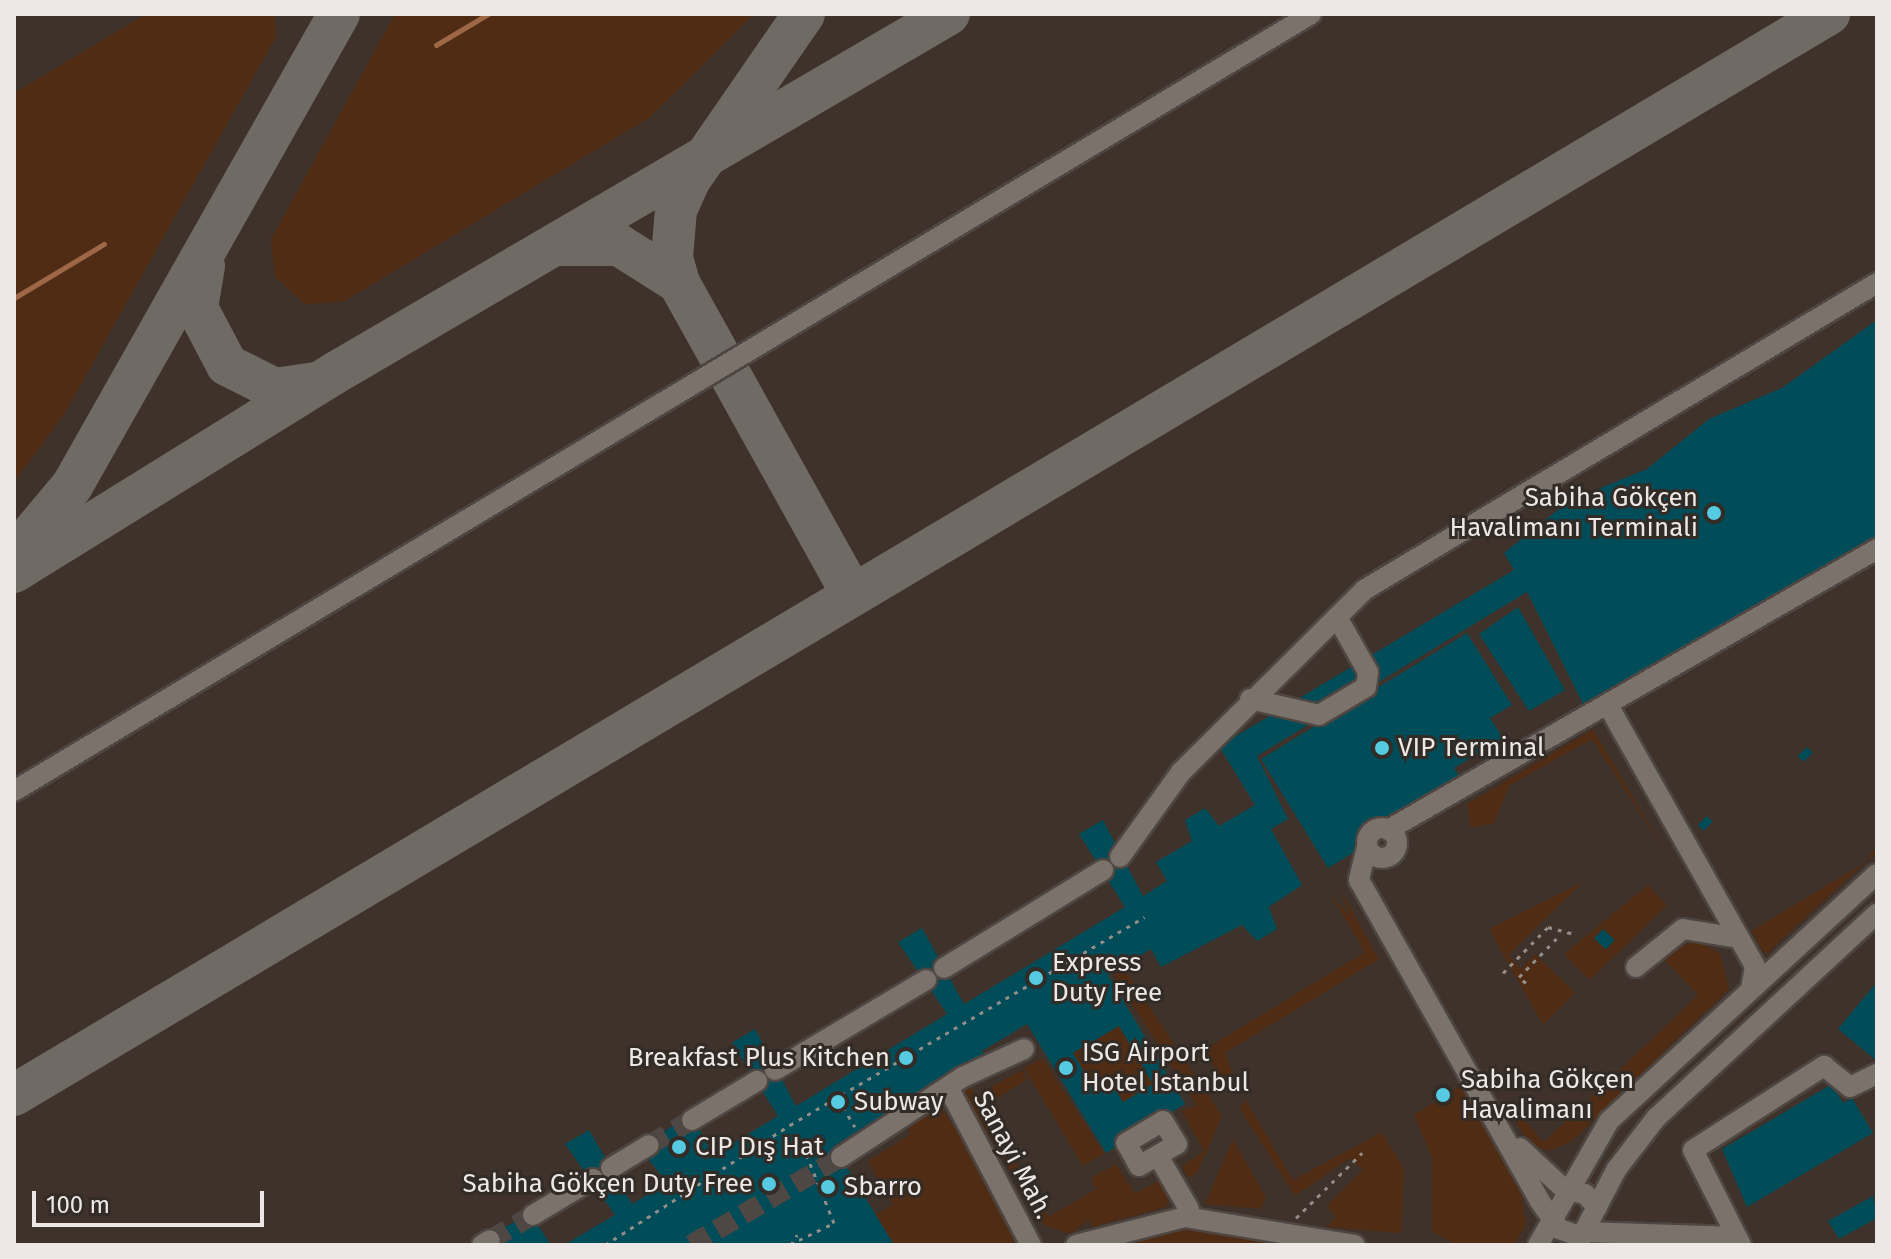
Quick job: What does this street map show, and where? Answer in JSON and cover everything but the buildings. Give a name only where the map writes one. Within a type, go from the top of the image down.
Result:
[{"type":"street","points":[[14,791],[1311,14]]},
{"type":"street","points":[[944,968],[1112,864],[1152,804],[1250,699],[1337,617],[1410,558],[1877,283]]},
{"type":"street","points":[[1877,549],[1609,707],[1388,830],[1396,839],[1390,856],[1378,858],[1367,847],[1359,880],[1510,1138],[1551,1217],[1559,1229],[1581,1238],[1739,1241],[1693,1150],[1824,1066],[1850,1087],[1877,1074]]},
{"type":"street","points":[[1250,699],[1319,715],[1366,687],[1368,672],[1337,617]]},
{"type":"street","points":[[1609,707],[1755,966],[1751,988]]},
{"type":"street","points":[[1538,1245],[1565,1190],[1609,1121],[1877,874]]},
{"type":"street","points":[[1581,1238],[1616,1170],[1672,1101],[1877,913]]},
{"type":"street","points":[[1636,967],[1683,929],[1739,938]]},
{"type":"street","points":[[775,1070],[926,980]]},
{"type":"street","name":"Sanayi Mah.","points":[[841,1157],[949,1089],[1024,1049]]},
{"type":"street","points":[[692,1120],[757,1081]]},
{"type":"street","name":"Sanayi Mah.","points":[[949,1089],[1031,1245]]},
{"type":"street","points":[[1510,1138],[1565,1190],[1585,1194],[1597,1207]]},
{"type":"street","points":[[533,1215],[649,1145]]},
{"type":"street","points":[[1158,1156],[1189,1209]]},
{"type":"street","points":[[1076,1245],[1185,1217],[1355,1245]]},
{"type":"path","points":[[605,1245],[790,1125],[1144,917]]},
{"type":"path","points":[[1503,973],[1548,927],[1561,935],[1577,935]]},
{"type":"path","points":[[1526,983],[1519,977],[1561,935]]},
{"type":"path","points":[[843,1107],[855,1127]]},
{"type":"path","points":[[1283,1231],[1362,1153]]},
{"type":"path","points":[[791,1245],[798,1237],[834,1223],[807,1156]]},
{"type":"shaded area","points":[[14,14],[1877,14],[1877,1245],[14,1245]]},
{"type":"shaded area","points":[[146,14],[274,14],[276,37],[63,416],[14,482],[14,93]]},
{"type":"shaded area","points":[[395,14],[754,14],[649,118],[343,302],[305,304],[275,277],[271,239]]},
{"type":"shaded area","points":[[1593,729],[1664,850],[1592,739],[1509,786],[1494,823],[1471,828],[1467,804]]},
{"type":"shaded area","points":[[1877,846],[1877,852],[1765,955],[1751,931],[1864,863]]},
{"type":"shaded area","points":[[1583,882],[1508,955],[1521,969],[1535,954],[1575,993],[1543,1025],[1489,929]]},
{"type":"shaded area","points":[[1648,885],[1667,905],[1590,980],[1564,954]]},
{"type":"shaded area","points":[[1341,891],[1379,959],[1225,1053],[1235,1080],[1225,1085],[1204,1050],[1365,952],[1331,895],[1349,915]]},
{"type":"shaded area","points":[[1693,940],[1720,953],[1729,989],[1572,1141],[1549,1151],[1529,1144],[1504,1099],[1544,1142],[1698,995],[1663,958]]},
{"type":"shaded area","points":[[1124,969],[1222,1116],[1197,1173],[1189,1178],[1182,1167],[1204,1151],[1181,1110],[1197,1106],[1114,975]]},
{"type":"shaded area","points":[[1119,1026],[1153,1084],[1123,1102],[1112,1084],[1097,1093],[1073,1053]]},
{"type":"shaded area","points":[[1042,1058],[1104,1153],[1083,1166],[1024,1068]]},
{"type":"shaded area","points":[[1021,1070],[1027,1079],[982,1108],[1048,1217],[1096,1189],[1091,1178],[1116,1164],[1135,1194],[1160,1180],[1170,1197],[1166,1207],[1092,1227],[1089,1219],[1070,1234],[1043,1224],[961,1089],[968,1084],[976,1096]]},
{"type":"shaded area","points":[[1465,1083],[1519,1178],[1526,1225],[1514,1245],[1458,1245],[1432,1232],[1432,1158],[1414,1115]]},
{"type":"shaded area","points":[[1245,1099],[1293,1180],[1382,1132],[1404,1169],[1401,1233],[1326,1227],[1336,1217],[1327,1206],[1363,1170],[1350,1158],[1295,1196],[1240,1109]]},
{"type":"shaded area","points":[[938,1102],[1016,1224],[1026,1245],[894,1245],[876,1215],[893,1204],[868,1161],[911,1134],[905,1123]]},
{"type":"shaded area","points":[[1233,1139],[1266,1197],[1261,1209],[1205,1204]]},
{"type":"shaded area","points":[[1223,1229],[1336,1245],[1113,1245],[1168,1231]]},
{"type":"waterway","points":[[436,45],[488,14]]},
{"type":"waterway","points":[[14,298],[104,244]]},
{"type":"taxiway","points":[[14,555],[72,486],[339,14]]},
{"type":"taxiway","points":[[804,14],[690,179],[676,210],[672,258],[679,283],[853,595]]},
{"type":"taxiway","points":[[14,572],[335,373],[949,14]]},
{"type":"taxiway","points":[[14,1095],[1829,14]]},
{"type":"taxiway","points":[[560,245],[619,245],[679,283]]},
{"type":"taxiway","points":[[204,266],[197,308],[227,365],[275,389],[316,383]]},
{"type":"tunnel","points":[[649,1145],[692,1120]]},
{"type":"tunnel","points":[[691,1245],[841,1157]]},
{"type":"tunnel","points":[[490,1240],[533,1215]]},
{"type":"place","name":"Sabiha Gökçen Havalimanı Terminali","points":[[1714,513]]},
{"type":"place","name":"VIP Terminal","points":[[1382,748]]},
{"type":"place","name":"Express Duty Free","points":[[1036,978]]},
{"type":"place","name":"Breakfast Plus Kitchen","points":[[906,1058]]},
{"type":"place","name":"ISG Airport Hotel Istanbul","points":[[1066,1068]]},
{"type":"place","name":"Sabiha Gökçen Havalimanı","points":[[1443,1095]]},
{"type":"place","name":"Subway","points":[[838,1102]]},
{"type":"place","name":"CIP Dış Hat","points":[[679,1147]]},
{"type":"place","name":"Sabiha Gökçen Duty Free","points":[[769,1184]]},
{"type":"place","name":"Sbarro","points":[[828,1187]]}]
